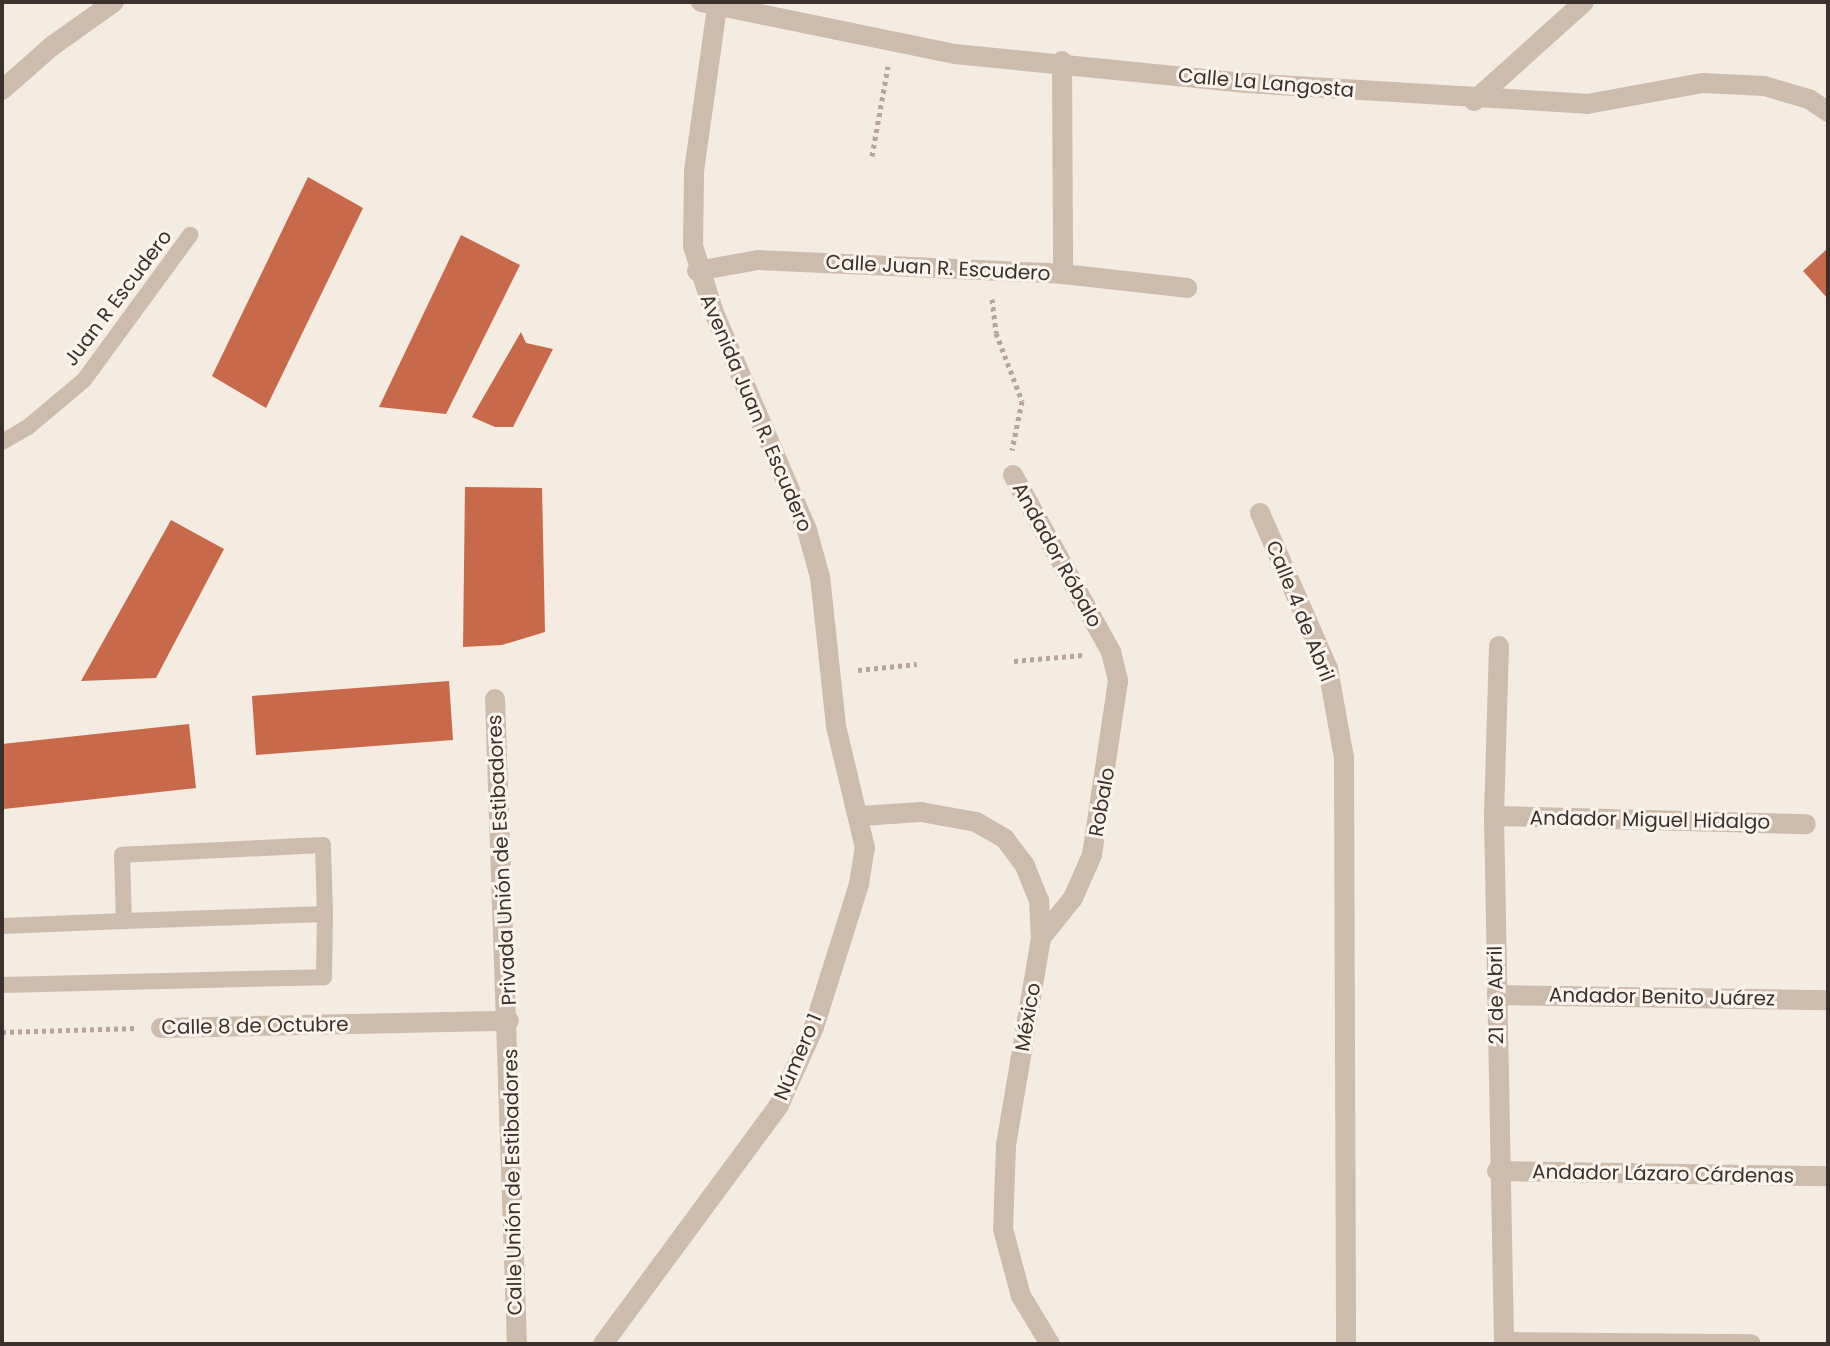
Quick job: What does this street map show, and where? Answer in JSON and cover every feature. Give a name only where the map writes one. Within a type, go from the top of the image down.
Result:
[{"type":"street","points":[[2,90],[52,46],[114,2]]},
{"type":"street","points":[[1474,101],[1584,2]]},
{"type":"street","name":"Calle La Langosta","points":[[709,4],[891,44],[1247,83],[1474,101],[1587,104],[1703,83],[1764,86],[1809,99],[1828,112]]},
{"type":"street","name":"Avenida Juan R. Escudero","points":[[709,4],[694,171],[697,271],[807,530],[820,577],[828,674],[836,726],[861,816]]},
{"type":"street","name":"Calle Juan R. Escudero","points":[[697,271],[758,260],[1063,274],[1062,61]]},
{"type":"street","points":[[1063,274],[1187,288]]},
{"type":"street","name":"Andador Róbalo","points":[[1013,475],[1111,652]]},
{"type":"street","name":"Calle 4 de Abril","points":[[1260,513],[1328,669],[1344,758],[1346,1344]]},
{"type":"street","name":"21 de Abril","points":[[1499,646],[1494,816],[1497,1171],[1504,1343]]},
{"type":"street","name":"Robalo","points":[[1041,938],[1073,898],[1092,855],[1117,714],[1118,681],[1111,652]]},
{"type":"street","name":"Privada Unión de Estibadores","points":[[495,699],[509,1021]]},
{"type":"street","name":"México","points":[[861,816],[954,814],[1005,839],[1025,866],[1039,900],[1041,938],[1006,1145],[1003,1229],[1021,1296],[1050,1344]]},
{"type":"street","name":"Número 1","points":[[603,1344],[779,1105],[814,1027],[859,884],[865,848],[861,816]]},
{"type":"street","name":"Andador Miguel Hidalgo","points":[[1494,816],[1806,824]]},
{"type":"street","name":"Andador Benito Juárez","points":[[1497,995],[1828,1000]]},
{"type":"street","name":"Calle 8 de Octubre","points":[[161,1028],[509,1021]]},
{"type":"street","name":"Calle Unión de Estibadores","points":[[509,1021],[517,1344]]},
{"type":"street","name":"Andador Lázaro Cárdenas","points":[[1497,1171],[1828,1176]]},
{"type":"street","points":[[1504,1343],[1751,1344]]},
{"type":"lane","name":"Juan R Escudero","points":[[2,442],[28,427],[84,380],[190,235]]},
{"type":"lane","points":[[2,985],[324,977],[323,845],[122,855],[124,921]]},
{"type":"lane","points":[[2,926],[325,914]]},
{"type":"path","points":[[872,156],[891,44]]},
{"type":"path","name":"Andador Róbalo","points":[[989,270],[996,333],[1022,401],[1011,456],[1013,475]]},
{"type":"path","points":[[1014,661],[1111,652]]},
{"type":"path","points":[[828,674],[917,664]]},
{"type":"path","name":"Calle 8 de Octubre","points":[[2,1032],[161,1028]]},
{"type":"building","points":[[308,177],[363,208],[266,408],[212,376]]},
{"type":"building","points":[[461,235],[520,265],[446,414],[379,407]]},
{"type":"building","points":[[1828,248],[1828,299],[1803,271]]},
{"type":"building","points":[[521,332],[526,343],[553,349],[513,427],[495,427],[472,417]]},
{"type":"building","points":[[465,487],[542,488],[545,632],[502,645],[463,647]]},
{"type":"building","points":[[171,520],[224,549],[156,678],[81,681]]},
{"type":"building","points":[[449,681],[453,740],[256,755],[252,696]]},
{"type":"building","points":[[189,724],[196,788],[4,809],[2,744]]}]
